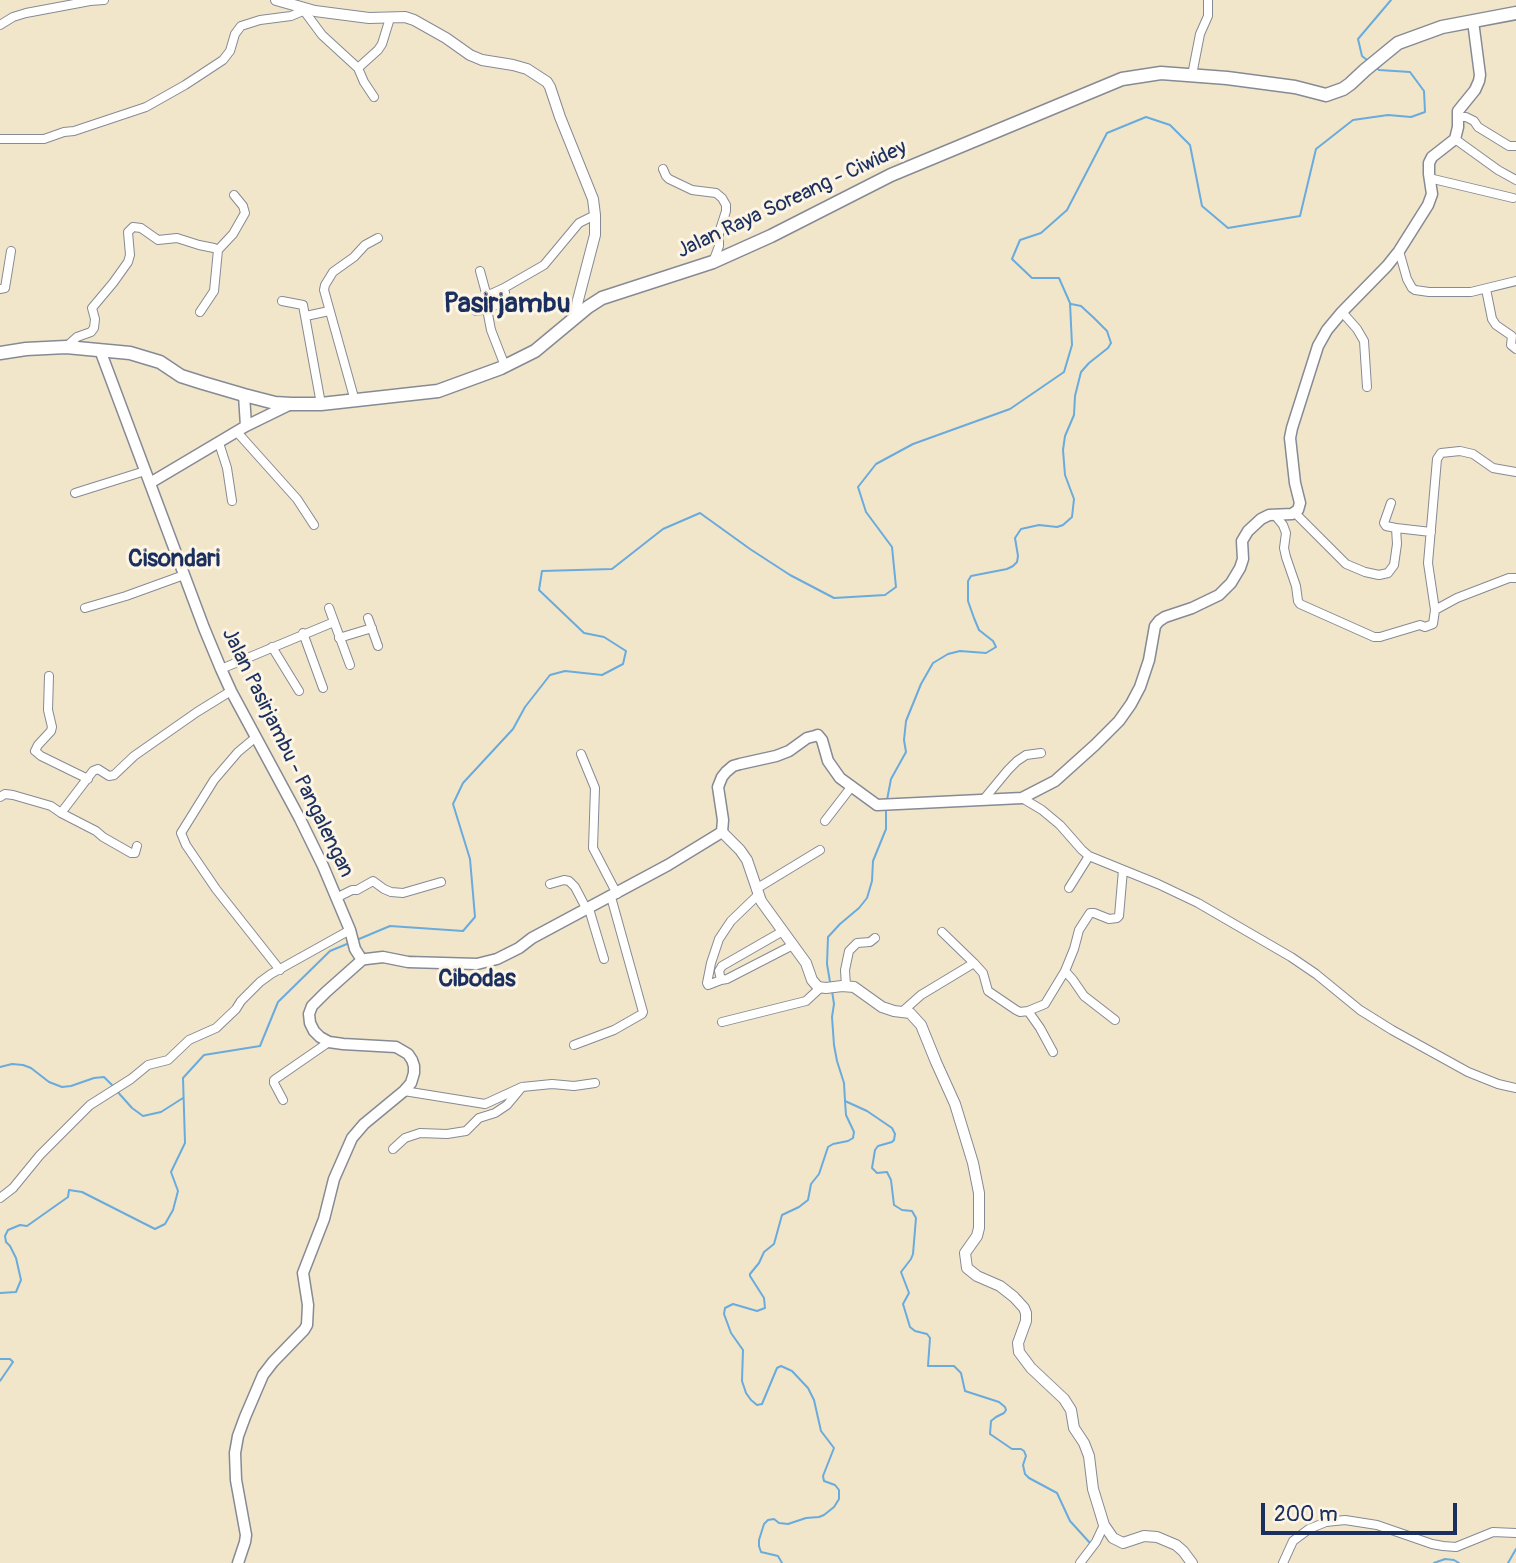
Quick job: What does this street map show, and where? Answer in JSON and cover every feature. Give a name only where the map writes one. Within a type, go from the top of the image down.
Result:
[{"type":"highway","name":"Jalan Raya Soreang - Ciwidey","points":[[0,353],[66,347],[146,357],[160,362],[181,376],[275,403],[321,404],[438,391],[505,366],[535,351],[588,307],[609,295],[713,262],[771,236],[891,175],[1122,79],[1161,74],[1192,75],[1264,82],[1326,95],[1343,89],[1398,43],[1430,30],[1516,13]]},
{"type":"main road","points":[[238,1563],[246,1535],[236,1480],[235,1453],[238,1436],[263,1375],[307,1325],[308,1305],[303,1273],[324,1219],[334,1179],[352,1138],[364,1124],[404,1091],[411,1083],[414,1073],[412,1060],[402,1050],[389,1046],[329,1042],[314,1031],[310,1023],[312,1006],[362,960],[383,957],[408,962],[477,964],[498,959],[519,948],[532,938],[588,910],[722,832],[718,787],[722,777],[733,766],[789,751],[807,738],[818,735],[834,771],[874,804],[1022,798],[1055,781],[1119,721],[1131,704],[1140,687],[1149,660],[1155,626],[1159,621],[1219,595],[1231,583],[1240,568],[1245,535],[1261,519],[1274,514],[1292,514],[1298,510],[1300,503],[1290,446],[1292,428],[1321,339],[1342,312],[1399,251],[1428,205],[1432,194],[1429,163],[1432,157],[1455,139],[1461,107],[1479,81],[1473,21]]},
{"type":"main road","name":"Jalan Pasirjambu - Pangalengan","points":[[100,350],[221,669],[300,819],[362,960]]},
{"type":"main road","points":[[242,429],[244,396]]},
{"type":"main road","points":[[150,483],[242,429],[291,404]]},
{"type":"street","points":[[0,24],[26,13],[104,0]]},
{"type":"street","points":[[275,0],[302,10],[369,18],[405,17],[446,38],[470,55],[527,69],[547,82],[593,199],[595,215],[595,235],[575,318]]},
{"type":"street","points":[[1192,75],[1200,34],[1208,16],[1209,0]]},
{"type":"street","points":[[302,10],[322,35],[358,68],[374,97]]},
{"type":"street","points":[[0,139],[44,139],[146,107],[223,60],[241,26],[260,20],[291,16],[302,10]]},
{"type":"street","points":[[358,68],[382,44],[390,18]]},
{"type":"street","points":[[1458,117],[1466,117],[1509,146],[1516,146]]},
{"type":"street","points":[[1455,139],[1497,170],[1516,180]]},
{"type":"street","points":[[663,169],[669,179],[692,190],[716,193],[726,205],[719,233],[719,246],[713,262]]},
{"type":"street","points":[[1429,178],[1513,198]]},
{"type":"street","points":[[200,312],[214,292],[218,250],[233,234],[245,213],[234,195]]},
{"type":"street","points":[[480,271],[487,293],[505,288],[544,265],[579,223],[595,215]]},
{"type":"street","points":[[66,347],[94,328],[92,308],[128,262],[130,228],[141,228],[158,240],[177,238],[218,250]]},
{"type":"street","points":[[355,401],[324,290],[337,268],[378,238]]},
{"type":"street","points":[[0,289],[5,288],[11,251]]},
{"type":"street","points":[[1399,251],[1407,279],[1415,290],[1471,292],[1516,281]]},
{"type":"street","points":[[476,311],[505,300],[505,288]]},
{"type":"street","points":[[1486,289],[1492,319],[1512,336],[1511,345],[1516,349]]},
{"type":"street","points":[[282,301],[303,304],[321,404]]},
{"type":"street","points":[[487,309],[491,330],[505,366]]},
{"type":"street","points":[[306,316],[329,311]]},
{"type":"street","points":[[1342,312],[1357,328],[1364,341],[1367,387]]},
{"type":"street","points":[[242,429],[314,524]]},
{"type":"street","points":[[219,443],[229,475],[232,501]]},
{"type":"street","points":[[1274,514],[1286,533],[1284,548],[1298,601],[1302,606],[1377,638],[1420,625],[1425,627],[1433,624],[1435,610],[1428,563],[1437,459],[1441,453],[1460,451],[1473,454],[1493,468],[1516,472]]},
{"type":"street","points":[[75,493],[145,471]]},
{"type":"street","points":[[1391,503],[1384,523],[1386,526],[1431,532]]},
{"type":"street","points":[[1295,513],[1346,564],[1379,575],[1388,573],[1394,565],[1396,528]]},
{"type":"street","points":[[85,608],[184,575]]},
{"type":"street","points":[[1435,610],[1457,598],[1509,578],[1516,578]]},
{"type":"street","points":[[329,608],[350,665]]},
{"type":"street","points":[[368,618],[378,646]]},
{"type":"street","points":[[221,669],[334,622]]},
{"type":"street","points":[[339,638],[372,628]]},
{"type":"street","points":[[303,633],[323,688]]},
{"type":"street","points":[[272,647],[299,691]]},
{"type":"street","points":[[48,676],[48,710],[52,727],[35,751],[88,779]]},
{"type":"street","points":[[61,813],[96,769],[109,776],[114,775],[134,756],[231,691]]},
{"type":"street","points":[[256,737],[238,752],[214,779],[181,833],[186,845],[216,889],[275,963]]},
{"type":"street","points":[[574,1045],[614,1030],[643,1012],[614,895],[593,848],[595,788],[581,754]]},
{"type":"street","points":[[985,799],[1017,761],[1026,755],[1041,754]]},
{"type":"street","points":[[825,821],[852,786]]},
{"type":"street","points":[[0,797],[5,794],[13,795],[51,806],[131,853],[135,853],[137,846]]},
{"type":"street","points":[[1022,798],[1060,825],[1089,856],[1198,903],[1266,941],[1316,974],[1360,1010],[1445,1061],[1468,1072],[1516,1088]]},
{"type":"street","points":[[722,832],[747,860],[757,892],[806,962],[812,980],[823,988]]},
{"type":"street","points":[[793,945],[727,979],[707,983],[719,939],[731,921],[757,892],[820,850]]},
{"type":"street","points":[[1069,888],[1089,856]]},
{"type":"street","points":[[942,932],[984,973],[988,991],[1020,1012],[1028,1011],[1045,1004],[1065,971],[1079,930],[1090,914],[1109,919],[1119,916],[1123,870]]},
{"type":"street","points":[[550,884],[564,880],[575,887],[588,910],[604,959]]},
{"type":"street","points":[[336,898],[373,881],[391,892],[403,892],[441,882]]},
{"type":"street","points":[[721,980],[719,971],[722,966],[783,931]]},
{"type":"street","points":[[0,1198],[13,1188],[40,1155],[90,1105],[148,1065],[168,1060],[185,1042],[213,1029],[230,1015],[275,963],[350,932]]},
{"type":"street","points":[[844,986],[849,951],[857,943],[870,942],[875,938]]},
{"type":"street","points":[[903,1012],[933,987],[974,963]]},
{"type":"street","points":[[1065,971],[1084,996],[1115,1020]]},
{"type":"street","points":[[722,1022],[806,1001],[823,988],[844,986],[854,987],[888,1010],[910,1013],[921,1025],[955,1104],[973,1163],[979,1194],[980,1223],[977,1236],[964,1256],[967,1268],[1000,1286],[1014,1297],[1027,1313],[1018,1343],[1020,1352],[1031,1368],[1064,1399],[1071,1410],[1074,1428],[1089,1456],[1093,1489],[1104,1525],[1113,1538],[1128,1542],[1144,1536],[1157,1537],[1182,1550],[1192,1563]]},
{"type":"street","points":[[1028,1011],[1054,1052]]},
{"type":"street","points":[[283,1100],[274,1080],[329,1042]]},
{"type":"street","points":[[404,1091],[485,1104],[522,1087],[552,1083],[574,1086],[595,1083]]},
{"type":"street","points":[[393,1149],[405,1138],[420,1133],[447,1134],[466,1131],[480,1118],[507,1105],[522,1087]]},
{"type":"street","points":[[1283,1563],[1293,1541],[1309,1529],[1326,1522],[1345,1520],[1377,1525],[1432,1544],[1456,1547],[1493,1532],[1516,1533]]},
{"type":"street","points":[[1080,1563],[1096,1542],[1104,1525]]},
{"type":"waterway","points":[[1367,60],[1362,56],[1358,39],[1391,0]]},
{"type":"waterway","points":[[359,939],[390,926],[463,931],[475,917],[470,859],[453,804],[463,783],[513,729],[525,707],[550,675],[565,671],[602,675],[623,664],[626,651],[604,637],[584,633],[539,590],[542,571],[612,569],[663,529],[700,513],[790,575],[834,598],[885,595],[896,587],[892,547],[866,512],[858,487],[876,464],[913,444],[1010,409],[1064,372],[1072,345],[1070,303],[1059,278],[1032,278],[1012,259],[1020,240],[1041,233],[1067,210],[1107,133],[1146,117],[1170,125],[1190,145],[1202,206],[1228,228],[1300,216],[1316,149],[1353,120],[1388,115],[1411,117],[1425,112],[1424,91],[1410,72],[1377,68]]},
{"type":"waterway","points":[[887,800],[891,779],[906,752],[906,721],[933,663],[948,654],[960,651],[986,653],[996,647],[993,641],[979,630],[968,601],[968,581],[971,576],[1013,566],[1018,556],[1015,538],[1021,529],[1039,525],[1057,527],[1072,517],[1074,499],[1065,475],[1065,436],[1074,415],[1081,372],[1111,343],[1107,331],[1094,318],[1081,306],[1071,304]]},
{"type":"waterway","points":[[830,982],[827,964],[828,937],[867,898],[872,881],[873,861],[886,829],[886,809]]},
{"type":"waterway","points":[[0,1293],[16,1292],[21,1280],[16,1258],[6,1242],[8,1230],[20,1225],[27,1226],[68,1197],[69,1190],[82,1192],[155,1229],[165,1224],[173,1210],[178,1191],[171,1172],[185,1143],[183,1078],[204,1055],[260,1046],[278,1002],[330,951],[347,944]]},
{"type":"waterway","points":[[832,991],[834,1045],[844,1083],[845,1101],[867,1111],[892,1128],[895,1134],[892,1142],[878,1146],[875,1150],[872,1168],[877,1173],[887,1172],[891,1180],[894,1205],[902,1210],[912,1211],[916,1218],[913,1254],[901,1272],[909,1293],[903,1304],[910,1327],[930,1338],[928,1366],[954,1366],[961,1373],[965,1391],[999,1402],[1005,1407],[1004,1413],[991,1421],[990,1434],[1012,1449],[1024,1451],[1025,1474],[1057,1493],[1070,1521],[1090,1543]]},
{"type":"waterway","points":[[0,1067],[23,1065],[62,1087],[104,1077],[113,1086]]},
{"type":"waterway","points":[[116,1090],[143,1116],[161,1112],[183,1098]]},
{"type":"waterway","points":[[782,1563],[778,1556],[761,1552],[759,1540],[764,1524],[774,1519],[788,1524],[819,1517],[834,1507],[839,1499],[839,1490],[835,1485],[824,1481],[823,1476],[834,1448],[821,1431],[814,1400],[808,1388],[792,1371],[781,1366],[777,1368],[762,1404],[757,1405],[751,1400],[742,1381],[743,1350],[731,1333],[724,1314],[725,1308],[733,1304],[757,1311],[765,1308],[764,1298],[750,1274],[764,1252],[774,1244],[782,1215],[808,1200],[811,1184],[819,1174],[828,1147],[853,1138],[854,1132],[846,1115],[845,1101]]},
{"type":"waterway","points":[[0,1359],[10,1359],[13,1362],[0,1381]]},
{"type":"waterway","points":[[1508,1563],[1516,1549]]},
{"type":"waterway","points":[[1434,1563],[1445,1559],[1459,1563]]},
{"type":"district","name":"Pasirjambu","points":[[507,305]]},
{"type":"district","name":"Cisondari","points":[[174,560]]},
{"type":"district","name":"Cibodas","points":[[477,980]]}]
